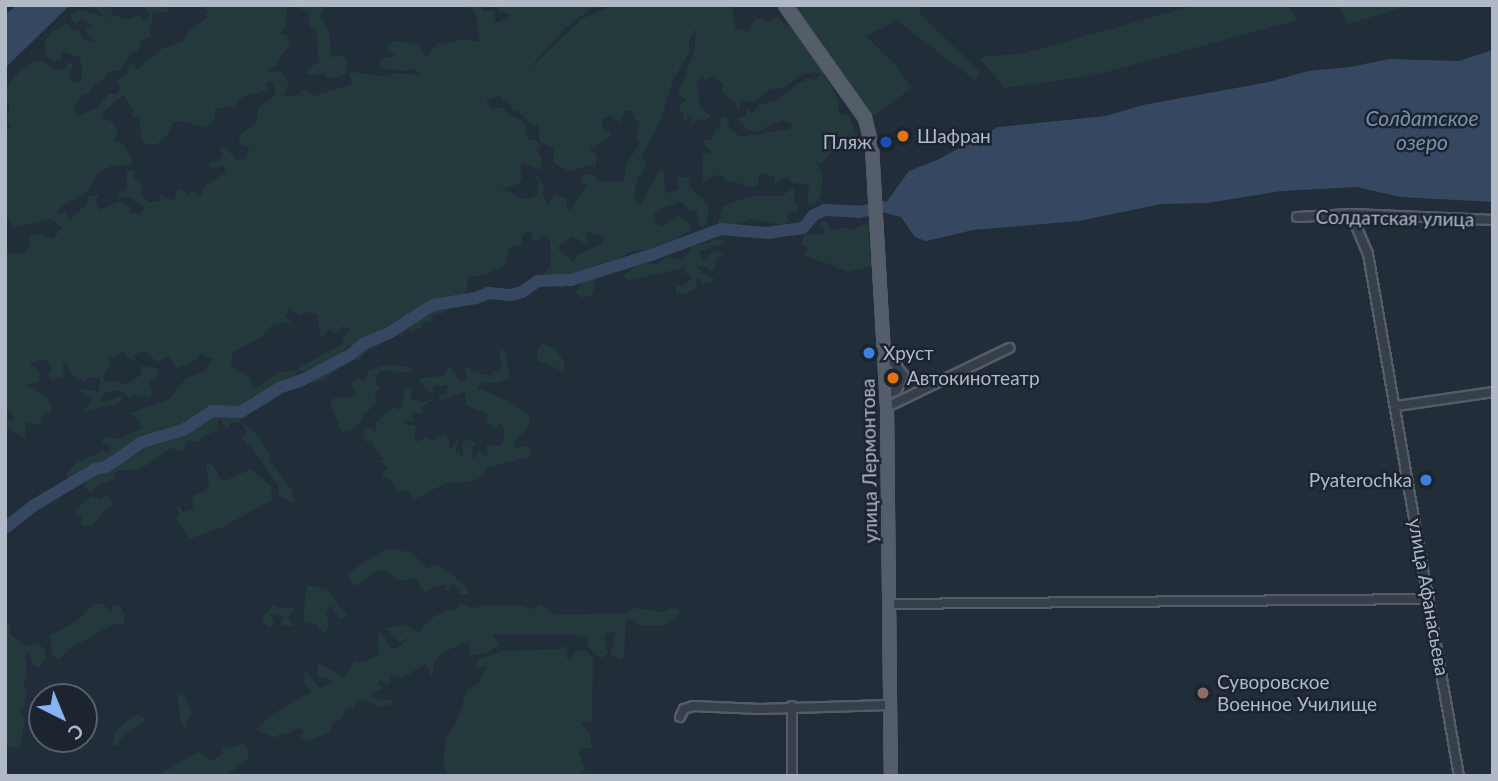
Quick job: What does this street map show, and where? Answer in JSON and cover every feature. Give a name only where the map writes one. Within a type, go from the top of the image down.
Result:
[{"type":"main road","name":"улица Лермонтова","points":[[785,5],[865,118],[872,147],[887,407],[891,776]]},
{"type":"street","name":"Солдатская улица","points":[[1297,217],[1351,214],[1493,220]]},
{"type":"street","name":"улица Афанасьева","points":[[1351,214],[1368,254],[1397,406],[1459,776]]},
{"type":"street","points":[[887,407],[1009,348]]},
{"type":"street","points":[[885,360],[894,363],[903,375],[897,390],[886,395]]},
{"type":"street","points":[[1397,406],[1493,391]]},
{"type":"street","points":[[888,604],[1429,600]]},
{"type":"street","points":[[680,717],[684,709],[693,706],[760,709],[890,705]]},
{"type":"street","points":[[792,706],[792,776]]},
{"type":"green space","points":[[92,5],[111,8],[112,14],[126,20],[140,15],[142,20],[147,19],[149,14],[143,5],[163,5],[171,11],[153,13],[151,27],[148,27],[151,36],[141,40],[138,51],[131,53],[120,71],[109,71],[102,80],[94,84],[88,94],[82,95],[74,109],[78,116],[96,108],[109,94],[117,94],[121,87],[116,81],[128,72],[130,65],[134,65],[136,70],[163,48],[184,41],[189,31],[206,19],[208,11],[203,7],[206,5],[288,5],[285,26],[280,34],[287,35],[290,47],[268,72],[280,71],[286,77],[289,84],[283,95],[289,97],[300,94],[302,89],[315,96],[352,84],[349,74],[351,72],[390,77],[393,73],[423,75],[411,68],[406,71],[380,68],[379,62],[383,58],[395,56],[387,48],[388,44],[395,41],[416,44],[421,46],[423,54],[428,56],[438,42],[443,44],[461,40],[480,41],[475,11],[467,5],[481,5],[483,11],[494,11],[494,23],[508,18],[511,14],[498,12],[497,5],[596,5],[565,28],[525,73],[582,19],[614,5],[732,5],[736,31],[741,28],[748,32],[756,19],[762,18],[765,22],[779,17],[784,24],[792,27],[825,75],[839,101],[838,113],[849,116],[859,140],[848,148],[845,140],[842,140],[843,147],[832,152],[822,164],[815,161],[823,175],[820,197],[813,204],[807,204],[809,185],[793,183],[787,177],[775,184],[775,177],[759,173],[758,185],[752,187],[727,181],[720,175],[703,181],[703,154],[712,152],[702,142],[705,139],[712,140],[714,131],[721,127],[718,118],[726,116],[730,129],[741,137],[788,129],[794,125],[782,120],[757,132],[747,129],[736,118],[745,116],[747,109],[753,114],[758,105],[776,101],[801,81],[805,82],[805,78],[816,80],[820,74],[813,72],[797,77],[785,88],[769,89],[757,100],[742,102],[738,111],[735,103],[722,92],[723,83],[711,77],[705,80],[701,76],[697,85],[700,107],[710,115],[706,120],[699,119],[691,124],[692,115],[688,115],[686,122],[683,120],[684,114],[679,110],[681,102],[686,100],[678,94],[694,51],[697,27],[689,40],[690,52],[673,80],[660,122],[641,157],[646,163],[643,174],[637,178],[634,199],[640,205],[660,169],[664,172],[665,193],[678,190],[677,176],[690,178],[689,186],[709,205],[707,225],[700,226],[696,210],[690,210],[680,202],[662,208],[654,214],[655,223],[663,226],[678,215],[691,224],[690,231],[660,248],[634,251],[611,262],[600,263],[603,275],[597,277],[592,295],[583,298],[575,293],[583,282],[582,273],[567,278],[566,286],[561,289],[556,282],[536,278],[542,276],[551,266],[550,239],[542,235],[537,242],[531,240],[533,233],[527,232],[522,235],[522,246],[513,245],[509,249],[504,266],[484,275],[467,277],[468,285],[461,303],[455,303],[446,312],[433,316],[431,322],[427,321],[413,333],[408,329],[402,335],[394,333],[373,350],[367,351],[358,361],[352,358],[353,346],[349,345],[340,355],[339,368],[322,381],[309,383],[308,378],[316,370],[313,366],[304,372],[298,368],[344,343],[342,339],[351,329],[343,326],[337,334],[329,329],[323,336],[320,335],[317,315],[307,312],[299,316],[289,309],[285,317],[296,327],[285,322],[272,325],[263,336],[232,353],[231,366],[249,376],[254,389],[279,373],[296,370],[295,377],[285,377],[281,385],[261,398],[252,396],[239,422],[229,423],[230,427],[226,428],[220,418],[217,421],[218,430],[201,437],[201,442],[187,440],[183,451],[172,448],[139,470],[118,470],[114,475],[116,482],[110,480],[94,487],[93,492],[90,492],[84,487],[86,480],[73,484],[68,479],[67,474],[77,462],[103,451],[110,453],[111,446],[102,443],[103,437],[120,439],[141,429],[140,421],[130,413],[168,400],[186,378],[206,370],[213,359],[200,354],[196,360],[176,369],[169,357],[157,362],[144,350],[135,355],[135,360],[127,358],[122,351],[113,359],[107,356],[111,365],[103,375],[105,381],[125,385],[141,375],[140,366],[155,368],[159,372],[156,379],[149,380],[153,393],[149,398],[137,395],[129,398],[120,390],[107,392],[101,396],[101,403],[122,396],[122,399],[118,404],[83,411],[92,400],[80,391],[84,389],[99,392],[100,378],[88,377],[84,382],[71,374],[66,362],[63,363],[64,379],[58,377],[53,381],[48,376],[51,368],[46,360],[29,362],[40,373],[38,382],[25,385],[45,396],[52,405],[51,414],[46,413],[41,419],[42,426],[26,422],[25,438],[5,428],[5,420],[13,421],[15,417],[5,408],[5,252],[25,252],[30,244],[30,236],[38,234],[53,239],[62,227],[52,219],[14,227],[5,214],[5,131],[12,126],[6,121],[10,107],[6,101],[6,87],[30,63],[42,61],[57,70],[66,69],[69,61],[73,65],[69,74],[72,81],[81,83],[82,65],[79,57],[64,52],[61,55],[63,59],[55,62],[46,55],[44,42],[54,30],[68,23],[71,30],[78,31],[85,40],[96,43],[87,34],[86,27],[92,26],[83,20],[79,20],[77,24],[71,20],[71,14],[78,9],[107,18]],"holes":[[[272,81],[276,95],[258,108],[256,125],[243,132],[238,144],[249,147],[246,159],[236,160],[227,149],[219,145],[222,154],[219,160],[210,162],[209,166],[214,169],[224,165],[226,172],[205,186],[201,195],[193,191],[187,197],[185,191],[178,189],[174,201],[160,195],[159,201],[149,202],[140,194],[143,184],[134,178],[134,171],[127,171],[127,188],[118,194],[119,199],[127,196],[138,202],[144,208],[140,214],[130,213],[130,207],[120,201],[99,210],[95,201],[99,195],[89,196],[87,204],[69,219],[66,212],[56,214],[61,207],[88,191],[98,173],[111,166],[132,165],[132,158],[122,143],[113,140],[118,132],[113,122],[102,119],[105,111],[124,94],[133,111],[132,117],[134,119],[139,116],[141,139],[145,144],[157,144],[167,136],[173,123],[181,121],[206,128],[215,119],[215,108],[234,107],[242,97],[268,90],[267,82]],[[499,96],[512,107],[513,112],[517,110],[532,125],[538,125],[540,142],[553,148],[554,163],[570,172],[588,165],[595,168],[597,155],[589,149],[612,135],[602,127],[603,118],[611,116],[620,123],[625,110],[632,111],[634,119],[639,122],[636,138],[640,143],[627,163],[624,181],[596,181],[596,175],[586,174],[581,178],[582,184],[589,183],[571,210],[566,208],[567,199],[554,194],[548,206],[542,194],[545,188],[538,176],[534,178],[539,181],[537,194],[532,198],[523,199],[502,189],[518,184],[522,179],[520,168],[523,163],[540,170],[542,161],[537,150],[542,147],[535,140],[528,140],[524,123],[515,116],[511,117],[502,108],[491,108],[486,101]],[[587,232],[604,236],[601,244],[577,255],[574,263],[557,248],[573,236],[587,245]]]},
{"type":"green space","points":[[293,5],[327,5],[319,17],[324,20],[329,32],[331,57],[344,56],[347,60],[346,74],[329,79],[323,73],[315,76],[305,72],[319,61],[316,32],[309,25],[309,13]]},
{"type":"green space","points":[[792,5],[919,5],[921,15],[980,72],[975,80],[897,21],[866,36],[895,64],[912,88],[870,118]]},
{"type":"green space","points":[[1196,5],[1286,5],[1298,20],[1095,75],[1005,88],[980,59],[986,56],[1021,54]]},
{"type":"green space","points":[[1337,5],[1411,5],[1348,24]]},
{"type":"green space","points":[[794,188],[794,200],[799,207],[797,213],[791,211],[787,216],[789,222],[781,225],[754,219],[735,224],[718,223],[723,207],[731,203],[754,196],[781,196]]},
{"type":"green space","points":[[822,220],[828,223],[830,231],[840,228],[853,229],[868,223],[871,266],[849,272],[803,255],[808,249],[801,244],[805,234],[821,235],[825,232],[819,225]]},
{"type":"green space","points":[[714,239],[723,240],[724,244],[699,251],[703,261],[714,251],[724,254],[717,258],[714,269],[711,273],[707,267],[695,265],[704,274],[714,278],[713,282],[703,284],[699,278],[696,279],[696,288],[687,293],[676,295],[676,286],[683,286],[692,278],[689,273],[683,273],[687,267],[628,281],[623,276],[641,262],[657,265],[667,256],[678,260],[690,253],[691,246],[709,243]]},
{"type":"green space","points":[[544,341],[546,346],[554,347],[564,362],[564,372],[537,360],[537,350]]},
{"type":"green space","points":[[499,349],[505,351],[510,378],[498,383],[482,382],[477,388],[506,400],[529,415],[529,425],[514,443],[515,448],[530,446],[528,457],[486,468],[484,475],[475,481],[444,484],[413,500],[408,490],[398,491],[390,479],[381,475],[388,468],[379,460],[386,460],[373,447],[373,441],[366,442],[363,432],[369,427],[376,432],[376,423],[393,407],[400,410],[405,390],[411,388],[411,399],[421,402],[434,399],[421,407],[423,413],[410,413],[415,420],[404,422],[407,425],[416,425],[414,439],[417,442],[426,437],[434,441],[443,434],[448,436],[450,449],[459,437],[456,451],[463,457],[463,442],[470,439],[476,444],[471,450],[473,459],[480,450],[484,456],[488,455],[486,445],[501,446],[503,440],[505,430],[499,422],[494,431],[491,424],[486,424],[488,415],[466,405],[465,391],[441,401],[438,396],[446,394],[448,385],[433,386],[433,392],[429,392],[419,381],[421,378],[443,376],[449,366],[462,383],[467,378],[465,368],[468,367],[473,372],[491,376],[493,370],[498,372],[502,368]]},
{"type":"green space","points":[[387,365],[413,368],[410,372],[381,371],[376,377],[376,384],[381,389],[375,394],[377,404],[362,415],[362,420],[350,431],[342,432],[331,407],[332,399],[357,396],[351,383],[357,379],[366,381],[368,370]]},
{"type":"green space","points":[[243,423],[260,437],[266,450],[271,453],[270,461],[292,490],[295,503],[279,496],[277,484],[254,450],[241,437],[247,434]]},
{"type":"green space","points":[[206,462],[213,466],[223,482],[251,469],[271,486],[272,500],[223,527],[189,539],[176,519],[179,513],[176,506],[180,505],[183,512],[194,509],[192,497],[209,488]]},
{"type":"green space","points":[[91,496],[100,500],[104,496],[109,497],[113,505],[102,513],[93,526],[81,525],[82,515],[75,515],[75,510]]},
{"type":"green space","points":[[388,548],[412,553],[428,569],[435,565],[444,568],[466,586],[469,594],[458,594],[461,589],[452,584],[446,593],[446,585],[426,592],[420,588],[417,578],[398,581],[386,570],[374,572],[358,586],[347,576]]},
{"type":"green space","points":[[307,585],[327,589],[347,616],[340,619],[331,605],[326,613],[329,625],[324,634],[316,624],[305,622],[303,616]]},
{"type":"green space","points":[[102,603],[110,611],[114,605],[121,606],[125,616],[123,626],[115,623],[71,648],[59,660],[52,654],[50,635],[71,625],[94,605]]},
{"type":"green space","points":[[460,603],[470,608],[515,604],[531,609],[540,604],[556,615],[628,613],[633,608],[663,612],[670,608],[679,609],[680,614],[665,625],[638,625],[631,619],[626,620],[624,655],[621,660],[610,655],[616,632],[606,633],[604,637],[608,653],[602,658],[592,652],[587,644],[588,638],[572,634],[491,634],[499,644],[489,652],[469,656],[469,643],[462,643],[437,656],[438,660],[433,661],[434,673],[430,676],[430,669],[425,664],[403,678],[390,675],[391,684],[386,685],[381,678],[378,684],[382,688],[370,694],[379,701],[392,700],[392,704],[380,707],[365,700],[358,702],[353,708],[346,709],[341,720],[333,723],[330,732],[309,741],[300,737],[304,733],[300,727],[285,735],[280,733],[276,738],[252,728],[259,727],[269,716],[311,692],[305,684],[304,669],[318,687],[324,687],[332,680],[318,676],[318,663],[344,677],[355,661],[363,663],[379,655],[378,631],[385,637],[391,649],[397,648],[412,636],[400,642],[385,628],[404,625],[419,632],[429,620],[444,611],[456,610]]},
{"type":"green space","points":[[273,605],[282,609],[292,607],[294,610],[288,617],[294,626],[283,625],[280,621],[285,617],[271,613],[274,624],[269,628],[265,624],[262,618]]},
{"type":"green space","points":[[5,622],[10,625],[10,634],[25,646],[36,643],[44,648],[46,659],[39,668],[32,664],[30,654],[25,651],[27,679],[23,685],[27,693],[24,708],[20,711],[25,719],[20,747],[13,748],[5,744]]},
{"type":"green space","points":[[563,646],[568,649],[566,658],[570,659],[578,650],[588,652],[593,659],[592,720],[581,723],[590,734],[592,748],[579,752],[585,770],[577,776],[447,776],[443,761],[446,738],[455,725],[467,690],[478,684],[487,667],[476,667],[480,658],[505,651],[559,649]]},
{"type":"green space","points":[[177,690],[180,695],[185,695],[192,714],[187,722],[187,730],[180,719]]},
{"type":"green space","points":[[132,716],[145,718],[142,723],[121,738],[118,745],[112,745],[115,733]]},
{"type":"green space","points":[[242,744],[247,747],[249,757],[226,776],[156,776],[198,752],[211,761],[223,753],[221,746],[230,749]]},
{"type":"water","points":[[17,5],[70,5],[5,68],[5,15]]},
{"type":"water","name":"Солдатское озеро","points":[[1493,50],[1493,202],[1401,197],[1357,187],[1281,191],[1208,203],[1161,204],[1079,221],[973,230],[926,241],[915,237],[901,217],[886,213],[883,207],[909,171],[939,159],[998,127],[1106,116],[1143,105],[1269,82],[1308,71],[1350,67],[1389,59],[1459,61]]},
{"type":"waterway","points":[[5,528],[33,506],[95,469],[106,467],[142,442],[183,430],[212,411],[241,412],[281,387],[302,380],[350,355],[363,344],[389,333],[433,305],[476,298],[488,293],[511,295],[522,292],[538,281],[571,280],[654,254],[721,229],[767,233],[803,228],[814,215],[825,210],[859,212],[883,207]]},
{"type":"place","name":"Шафран","points":[[903,136]]},
{"type":"place","name":"Пляж","points":[[886,142]]},
{"type":"place","name":"Хруст","points":[[869,353]]},
{"type":"place","name":"Автокинотеатр","points":[[893,378]]},
{"type":"place","name":"Pyaterochka","points":[[1426,480]]},
{"type":"place","name":"Суворовское Военное Училище","points":[[1203,693]]}]
